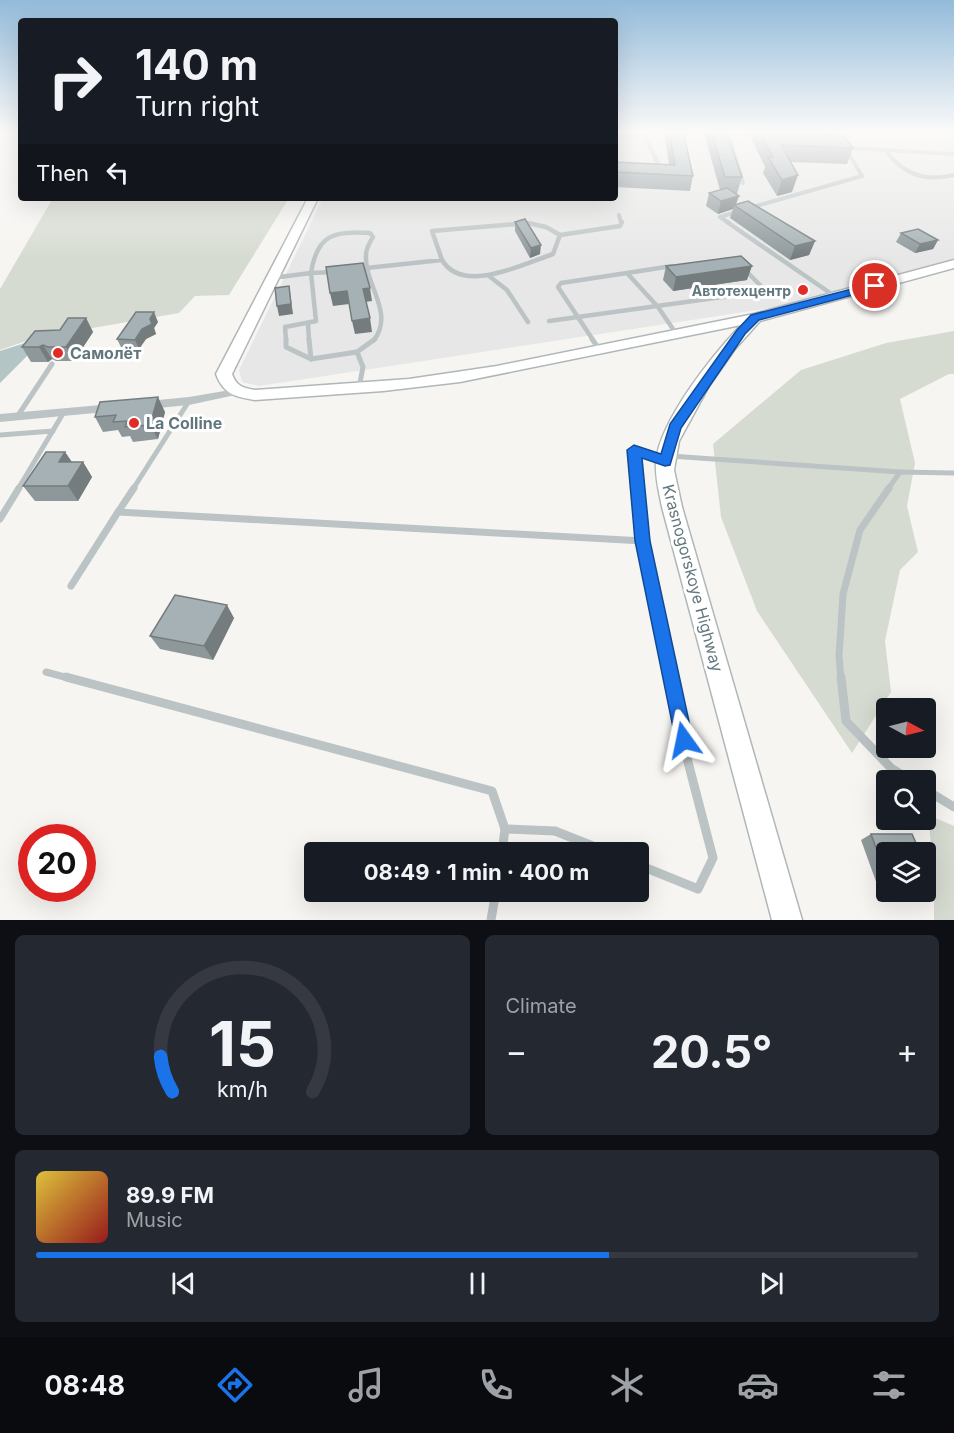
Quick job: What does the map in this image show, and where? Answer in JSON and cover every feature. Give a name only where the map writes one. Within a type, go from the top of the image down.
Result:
[{"type":"street","points":[[236,392],[227,384],[224,374],[311,201]]},
{"type":"street","points":[[0,418],[189,401],[236,392],[255,395],[359,388],[460,377],[675,332],[755,318],[954,264]]},
{"type":"street","name":"Krasnogorskoye Highway","points":[[755,318],[741,332],[675,427],[666,458],[665,474],[672,507],[787,920]]},
{"type":"lane","points":[[740,174],[743,183]]},
{"type":"lane","points":[[836,297],[720,217],[862,176],[861,174]]},
{"type":"lane","points":[[910,174],[932,178],[954,175]]},
{"type":"lane","points":[[560,235],[553,254],[489,276],[465,276],[448,270],[432,231],[528,223],[546,227],[560,235],[620,226],[622,222],[620,214]]},
{"type":"lane","points":[[356,232],[370,233],[373,237],[366,251],[367,268],[384,322],[379,336],[369,346],[357,352],[311,358],[286,347],[285,327],[315,321],[312,273],[315,255],[320,243],[326,237],[356,232]]},
{"type":"lane","points":[[348,270],[442,260]]},
{"type":"lane","points":[[599,349],[558,287],[561,283],[681,265]]},
{"type":"lane","points":[[549,321],[758,292],[762,287],[742,268]]},
{"type":"lane","points":[[272,278],[338,271]]},
{"type":"lane","points":[[627,273],[658,307],[675,332]]},
{"type":"lane","points":[[489,276],[499,281],[517,303],[528,322]]},
{"type":"lane","points":[[714,288],[724,297]]},
{"type":"lane","points":[[308,324],[311,358]]},
{"type":"lane","points":[[357,352],[363,367],[359,388]]},
{"type":"lane","points":[[17,417],[52,364]]},
{"type":"lane","points":[[71,586],[189,401]]},
{"type":"lane","points":[[0,519],[64,412]]},
{"type":"lane","points":[[0,435],[53,431]]},
{"type":"lane","points":[[649,869],[698,889],[713,858],[688,762],[643,541],[634,450],[666,458],[756,464],[833,465],[900,472],[954,473]]},
{"type":"lane","points":[[894,770],[846,722],[839,656],[843,594],[860,530],[900,472]]},
{"type":"lane","points":[[117,512],[643,541]]},
{"type":"lane","points":[[46,672],[492,791],[505,829],[503,842]]},
{"type":"lane","points":[[936,796],[954,807]]},
{"type":"lane","points":[[505,829],[555,831],[583,842]]},
{"type":"lane","points":[[491,920],[494,902]]},
{"type":"shaded area","points":[[618,174],[954,174],[954,258],[783,306],[259,386],[242,382],[239,370],[322,201],[618,201]]},
{"type":"shaded area","points":[[51,201],[287,201],[229,295],[195,296],[179,313],[35,338],[0,350],[0,289]]},
{"type":"shaded area","points":[[954,331],[954,374],[949,374],[900,399],[915,463],[907,506],[918,552],[900,570],[885,641],[891,692],[887,698],[876,698],[876,715],[852,753],[757,611],[721,517],[713,444],[801,370],[886,343]]},
{"type":"shaded area","points":[[25,343],[32,351],[0,383],[0,351]]},
{"type":"shaded area","points":[[936,818],[954,826],[954,920],[934,920],[936,842],[931,842],[930,830],[936,830]]},
{"type":"building","points":[[653,174],[693,174],[693,176]]},
{"type":"building","points":[[724,174],[741,174],[742,177],[725,177]]},
{"type":"building","points":[[778,174],[798,175],[782,180]]},
{"type":"building","points":[[727,188],[739,196],[721,201],[709,193]]},
{"type":"building","points":[[748,201],[815,241],[795,246],[734,205]]},
{"type":"building","points":[[525,219],[541,245],[531,248],[515,222]]},
{"type":"building","points":[[918,229],[938,240],[920,244],[901,233]]},
{"type":"building","points":[[741,256],[752,266],[676,277],[666,266]]},
{"type":"building","points":[[363,263],[370,288],[363,289],[370,318],[352,321],[347,291],[330,293],[326,267]]},
{"type":"building","points":[[289,286],[291,304],[277,306],[275,288]]},
{"type":"building","points":[[136,312],[154,312],[150,319],[152,324],[142,329],[135,340],[117,339]]},
{"type":"building","points":[[68,318],[86,318],[66,347],[43,345],[22,347],[35,331],[60,330]]},
{"type":"building","points":[[158,397],[150,425],[125,427],[127,421],[113,422],[116,415],[95,417],[100,402]]},
{"type":"building","points":[[46,452],[65,452],[59,462],[83,462],[68,486],[23,486]]},
{"type":"building","points":[[175,595],[227,605],[204,646],[150,636]]},
{"type":"building","points":[[871,834],[912,834],[916,842],[876,842],[876,848]]},
{"type":"place","name":"Автотехцентр","points":[[803,290]]},
{"type":"place","name":"Самолёт","points":[[58,353]]},
{"type":"place","name":"La Colline","points":[[134,423]]},
{"type":"route","points":[[684,740],[643,541],[634,450],[665,461],[675,427],[741,332],[755,318],[875,286]]}]
